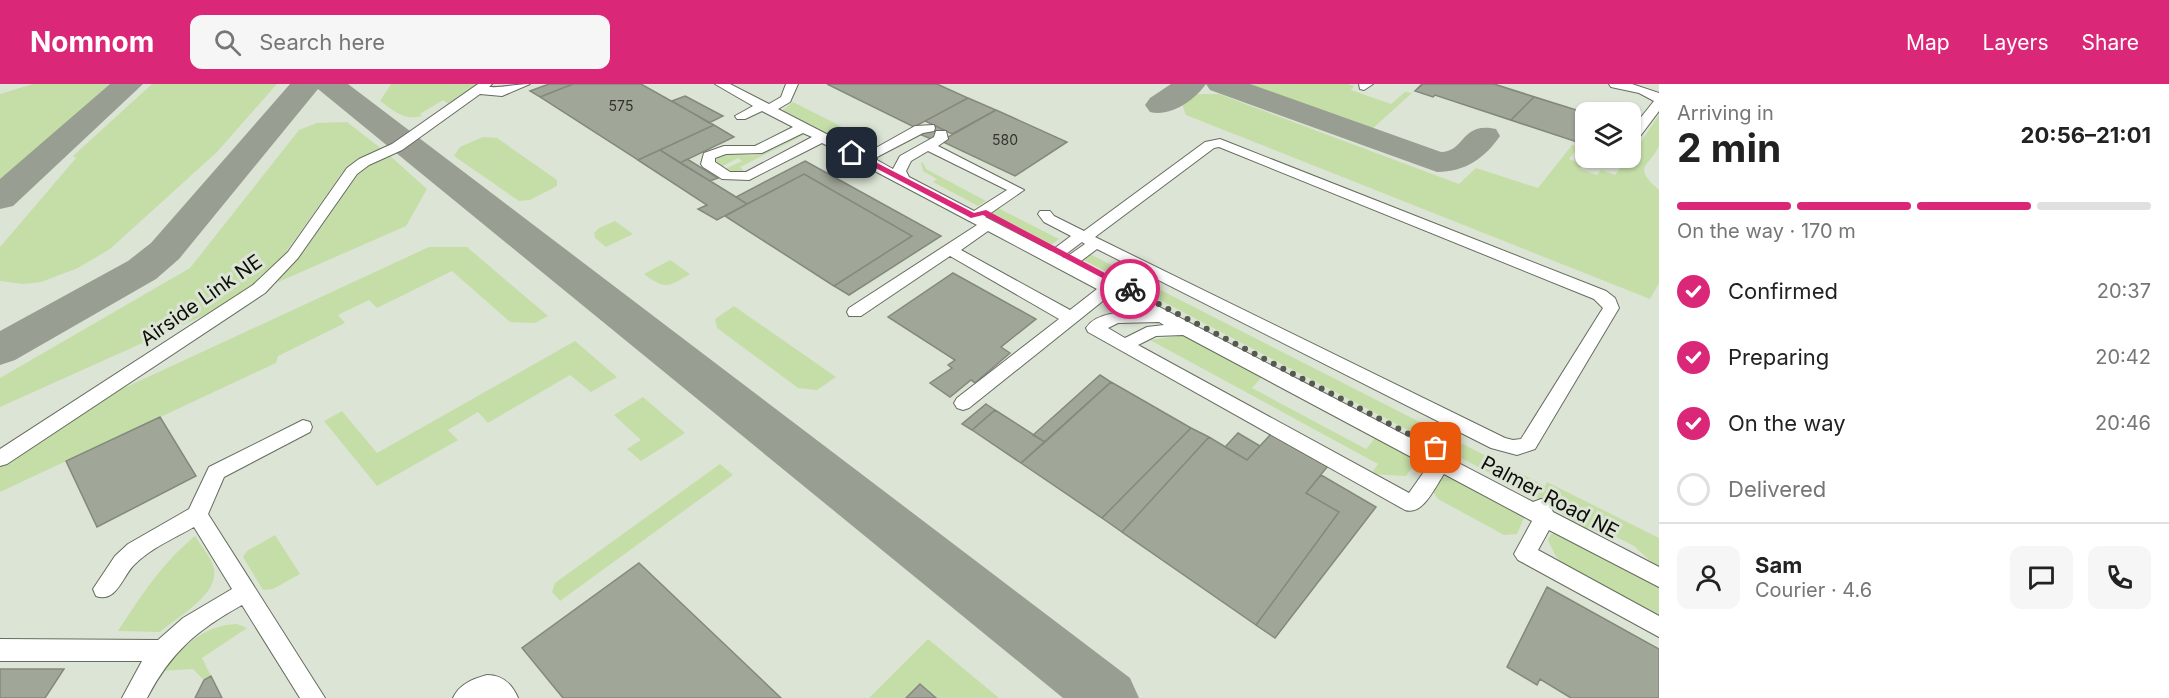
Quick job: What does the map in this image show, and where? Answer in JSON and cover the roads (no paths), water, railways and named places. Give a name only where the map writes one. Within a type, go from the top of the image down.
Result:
[{"type":"street","points":[[482,87],[502,92],[524,84]]},
{"type":"street","points":[[721,84],[852,153],[875,157],[902,169],[982,217],[1319,393],[1539,502],[1545,517],[1525,554],[1659,627]]},
{"type":"street","points":[[741,116],[786,99],[792,84]]},
{"type":"street","points":[[1615,84],[1642,90],[1659,98]]},
{"type":"street","name":"Airside Link NE","points":[[0,459],[259,289],[293,255],[352,171],[364,162],[397,147],[482,87]]},
{"type":"street","points":[[1641,126],[1659,103]]},
{"type":"street","points":[[804,128],[758,150],[717,151],[709,156],[708,164],[728,176],[749,176],[823,137]]},
{"type":"street","points":[[875,157],[922,128],[935,131],[941,139],[930,145],[902,169]]},
{"type":"street","points":[[855,312],[950,250],[982,217],[1017,190],[910,134]]},
{"type":"street","points":[[1045,214],[1049,219],[1085,237],[1498,443],[1513,448],[1528,444],[1611,308],[1609,302],[1600,295],[1221,143],[1210,144],[1085,237],[1059,256]]},
{"type":"street","points":[[834,163],[852,153]]},
{"type":"street","points":[[1059,256],[1085,237]]},
{"type":"street","points":[[950,250],[1071,318]]},
{"type":"street","name":"Palmer Road NE","points":[[1059,256],[1109,288],[1186,329],[1319,393],[1441,463],[1659,578]]},
{"type":"street","points":[[963,403],[1109,288]]},
{"type":"street","points":[[1166,318],[1116,318],[1094,328],[1412,504],[1441,463]]},
{"type":"street","points":[[1124,345],[1153,332],[1186,329]]},
{"type":"street","points":[[104,589],[123,562],[135,550],[197,515],[216,472],[303,427]]},
{"type":"street","points":[[197,515],[313,698]]},
{"type":"street","points":[[134,698],[163,651],[201,618],[246,592]]},
{"type":"street","points":[[0,650],[163,651]]},
{"type":"street","points":[[465,698],[482,687],[492,686],[500,690],[506,698]]}]
